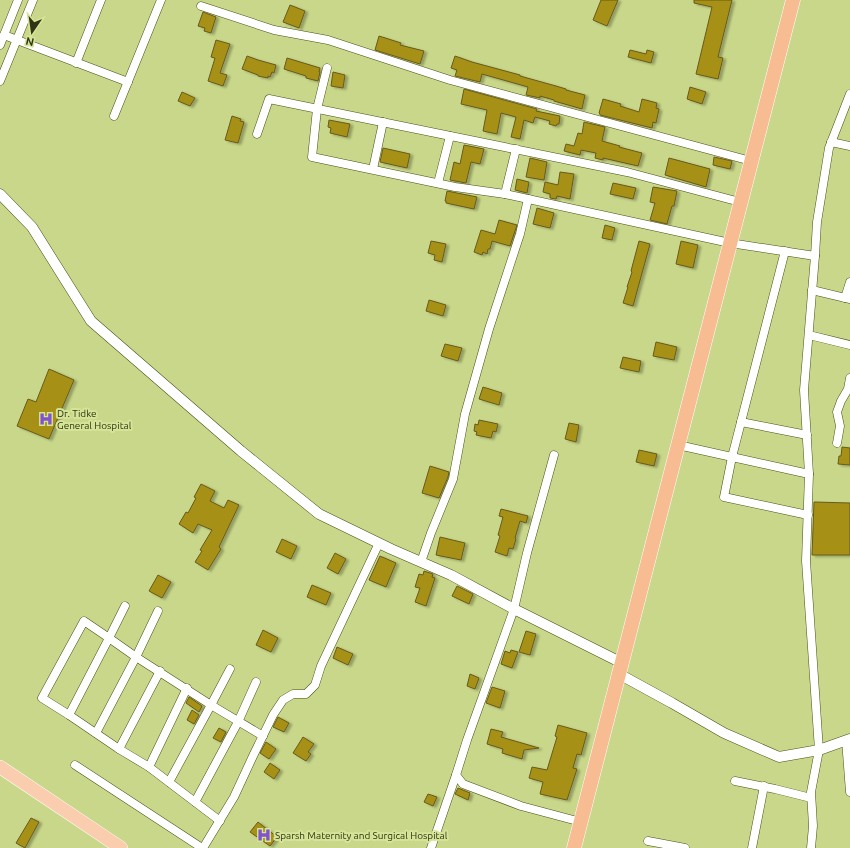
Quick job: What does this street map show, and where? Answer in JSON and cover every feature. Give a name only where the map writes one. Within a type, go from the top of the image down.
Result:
[{"type":"highway","points":[[574,848],[793,0]]},
{"type":"main road","points":[[0,767],[122,848]]},
{"type":"street","points":[[0,45],[18,0]]},
{"type":"street","points":[[0,81],[33,0]]},
{"type":"street","points":[[76,62],[101,0]]},
{"type":"street","points":[[114,116],[161,0]]},
{"type":"street","points":[[201,6],[274,30],[328,40],[450,80],[751,161]]},
{"type":"street","points":[[4,35],[128,82]]},
{"type":"street","points":[[327,68],[317,109],[312,156],[455,187],[505,194],[730,243],[815,256]]},
{"type":"street","points":[[811,848],[813,826],[811,792],[819,750],[806,561],[809,474],[804,390],[817,222],[829,148],[850,94]]},
{"type":"street","points":[[257,134],[269,99],[627,172],[740,202]]},
{"type":"street","points":[[373,169],[383,122]]},
{"type":"street","points":[[438,183],[450,136]]},
{"type":"street","points":[[831,142],[850,146]]},
{"type":"street","points":[[505,194],[516,149]]},
{"type":"street","points":[[0,194],[32,227],[91,321],[241,451],[318,514],[391,549],[451,575],[620,669],[724,733],[779,757],[819,750],[848,740],[850,792]]},
{"type":"street","points":[[421,562],[431,533],[454,479],[465,414],[489,329],[520,234],[528,199]]},
{"type":"street","points":[[785,251],[732,457],[724,497],[808,515]]},
{"type":"street","points":[[812,290],[848,299],[850,282]]},
{"type":"street","points":[[809,335],[850,345]]},
{"type":"street","points":[[836,443],[840,426],[837,412],[841,401],[849,389],[850,378]]},
{"type":"street","points":[[741,422],[807,435]]},
{"type":"street","points":[[678,445],[809,474]]},
{"type":"street","points":[[431,848],[470,732],[514,609],[527,553],[554,455]]},
{"type":"street","points":[[75,765],[202,848],[234,797],[273,715],[283,700],[293,694],[306,694],[315,685],[321,666],[379,543]]},
{"type":"street","points":[[68,715],[125,606]]},
{"type":"street","points":[[96,733],[136,657],[158,611]]},
{"type":"street","points":[[220,821],[149,767],[42,698],[84,621],[136,657],[238,722],[263,736]]},
{"type":"street","points":[[169,782],[212,705],[230,669]]},
{"type":"street","points":[[119,749],[160,671]]},
{"type":"street","points":[[195,802],[238,722],[256,682]]},
{"type":"street","points":[[149,767],[186,688]]},
{"type":"street","points":[[456,775],[463,784],[470,787],[521,806],[581,822]]},
{"type":"street","points":[[735,781],[764,786],[811,798]]},
{"type":"street","points":[[752,848],[764,786]]},
{"type":"street","points":[[648,841],[685,848]]},
{"type":"building","points":[[601,0],[618,0],[607,26],[593,20]]},
{"type":"building","points":[[694,0],[732,0],[718,57],[723,58],[718,79],[696,74],[712,7],[694,3]]},
{"type":"building","points":[[290,5],[305,11],[299,28],[283,22]]},
{"type":"building","points":[[203,12],[216,17],[211,33],[204,31],[205,28],[198,26]]},
{"type":"building","points":[[379,36],[401,43],[400,45],[424,51],[420,64],[375,50]]},
{"type":"building","points":[[216,40],[230,44],[220,73],[227,75],[223,86],[208,81],[215,58],[211,57]]},
{"type":"building","points":[[630,50],[646,54],[647,50],[654,52],[651,63],[628,57]]},
{"type":"building","points":[[247,56],[276,65],[274,73],[272,72],[268,78],[258,76],[242,69]]},
{"type":"building","points":[[455,56],[585,95],[582,109],[540,96],[540,98],[526,95],[528,87],[482,74],[480,82],[455,76],[457,70],[451,68]]},
{"type":"building","points":[[287,58],[320,68],[318,81],[284,69]]},
{"type":"building","points":[[333,72],[345,75],[343,88],[331,86]]},
{"type":"building","points":[[690,87],[706,92],[702,104],[687,99]]},
{"type":"building","points":[[464,89],[537,109],[536,111],[560,116],[559,124],[556,126],[549,124],[550,121],[535,117],[533,123],[524,120],[520,139],[511,137],[516,117],[501,113],[497,134],[483,131],[487,110],[461,104]]},
{"type":"building","points":[[182,92],[195,98],[190,106],[178,101]]},
{"type":"building","points":[[603,99],[621,104],[620,106],[639,112],[642,99],[657,103],[656,108],[659,109],[656,123],[653,122],[652,128],[600,115],[599,113]]},
{"type":"building","points":[[232,116],[241,119],[240,121],[244,122],[238,143],[225,140]]},
{"type":"building","points":[[329,120],[350,124],[347,137],[330,133],[331,128],[328,127]]},
{"type":"building","points":[[584,122],[605,127],[602,141],[642,153],[638,166],[603,158],[603,160],[595,158],[596,153],[581,150],[580,155],[564,151],[566,144],[574,146],[578,133],[582,134]]},
{"type":"building","points":[[464,145],[484,149],[480,164],[471,162],[466,183],[450,180],[454,162],[460,164]]},
{"type":"building","points":[[383,148],[410,154],[407,168],[380,162]]},
{"type":"building","points":[[714,157],[732,161],[730,169],[713,165]]},
{"type":"building","points":[[530,158],[547,162],[544,180],[526,177]]},
{"type":"building","points":[[669,158],[710,169],[706,187],[665,175]]},
{"type":"building","points":[[560,172],[574,174],[570,199],[557,196],[556,199],[550,198],[550,194],[543,192],[545,182],[558,185]]},
{"type":"building","points":[[517,179],[529,182],[527,193],[515,190]]},
{"type":"building","points":[[613,183],[636,188],[633,199],[610,194]]},
{"type":"building","points":[[653,187],[677,191],[674,206],[672,206],[667,224],[650,220],[655,203],[650,202]]},
{"type":"building","points":[[447,191],[477,197],[474,209],[446,203]]},
{"type":"building","points":[[537,208],[554,213],[550,228],[533,224]]},
{"type":"building","points":[[499,220],[517,225],[510,246],[492,241],[487,254],[483,252],[482,255],[474,252],[481,230],[495,234]]},
{"type":"building","points":[[605,225],[615,228],[612,240],[602,238]]},
{"type":"building","points":[[431,241],[446,244],[442,262],[434,260],[435,255],[428,253]]},
{"type":"building","points":[[639,241],[650,244],[633,306],[623,303]]},
{"type":"building","points":[[681,241],[698,245],[693,268],[676,264]]},
{"type":"building","points":[[429,300],[446,305],[443,316],[426,311]]},
{"type":"building","points":[[656,342],[677,347],[674,360],[653,356]]},
{"type":"building","points":[[445,344],[462,348],[458,361],[441,356]]},
{"type":"building","points":[[623,357],[641,361],[639,372],[620,368]]},
{"type":"building","points":[[49,369],[74,380],[49,439],[17,426],[28,399],[36,402]]},
{"type":"building","points":[[483,387],[502,393],[499,405],[479,399]]},
{"type":"building","points":[[479,420],[498,424],[496,432],[493,431],[491,438],[476,435],[477,432],[474,431],[475,424],[478,425]]},
{"type":"building","points":[[569,423],[579,425],[576,442],[565,439]]},
{"type":"building","points":[[842,447],[850,448],[850,465],[838,464]]},
{"type":"building","points":[[639,450],[657,454],[654,466],[636,462]]},
{"type":"building","points":[[430,466],[449,472],[439,498],[422,493]]},
{"type":"building","points":[[201,484],[215,491],[210,501],[224,508],[228,500],[239,505],[219,547],[221,549],[208,570],[195,562],[202,551],[200,550],[212,530],[198,524],[193,533],[179,524],[186,512],[188,513]]},
{"type":"building","points":[[814,502],[850,503],[850,555],[812,555]]},
{"type":"building","points":[[501,509],[528,516],[526,523],[520,521],[513,549],[509,548],[507,556],[495,552],[500,536],[498,535],[503,517],[499,516]]},
{"type":"building","points":[[440,537],[465,543],[461,560],[436,555]]},
{"type":"building","points":[[282,539],[297,546],[291,559],[276,552]]},
{"type":"building","points":[[335,553],[346,559],[338,574],[327,568]]},
{"type":"building","points":[[380,556],[396,563],[386,587],[369,580]]},
{"type":"building","points":[[424,571],[433,574],[432,577],[435,578],[426,606],[415,602],[420,588],[415,587],[419,574],[423,575]]},
{"type":"building","points":[[158,575],[171,582],[162,598],[149,591]]},
{"type":"building","points":[[312,585],[331,593],[326,605],[307,597]]},
{"type":"building","points":[[457,586],[473,594],[469,604],[452,596]]},
{"type":"building","points":[[263,630],[278,638],[271,652],[256,645]]},
{"type":"building","points":[[526,631],[536,634],[530,655],[519,652]]},
{"type":"building","points":[[337,647],[353,654],[348,665],[333,658]]},
{"type":"building","points":[[511,650],[518,652],[512,668],[501,664],[505,651],[510,653]]},
{"type":"building","points":[[470,674],[479,678],[475,689],[467,686]]},
{"type":"building","points":[[492,687],[505,691],[500,708],[486,703]]},
{"type":"building","points":[[189,697],[202,706],[199,712],[186,703]]},
{"type":"building","points":[[192,710],[199,715],[194,724],[187,720]]},
{"type":"building","points":[[278,717],[289,723],[284,732],[273,727]]},
{"type":"building","points":[[558,725],[587,733],[581,755],[577,754],[573,768],[577,769],[567,800],[540,794],[543,782],[529,778],[532,767],[547,770],[557,737],[555,736]]},
{"type":"building","points":[[219,728],[226,732],[221,742],[213,738]]},
{"type":"building","points":[[491,729],[503,732],[501,737],[539,748],[524,750],[522,759],[502,753],[503,749],[487,744]]},
{"type":"building","points":[[303,737],[314,744],[308,752],[311,754],[306,761],[293,753]]},
{"type":"building","points":[[266,742],[276,749],[269,759],[260,753]]},
{"type":"building","points":[[270,763],[280,770],[274,779],[264,772]]},
{"type":"building","points":[[458,788],[470,793],[468,800],[455,794]]},
{"type":"building","points":[[428,794],[437,797],[433,806],[424,802]]},
{"type":"building","points":[[31,818],[39,822],[25,848],[16,843]]},
{"type":"building","points":[[258,822],[277,837],[270,846],[250,832]]},
{"type":"place","name":"Dr. Tidke General Hospital","points":[[46,419]]},
{"type":"place","name":"Sparsh Maternity and Surgical Hospital","points":[[264,835]]}]
